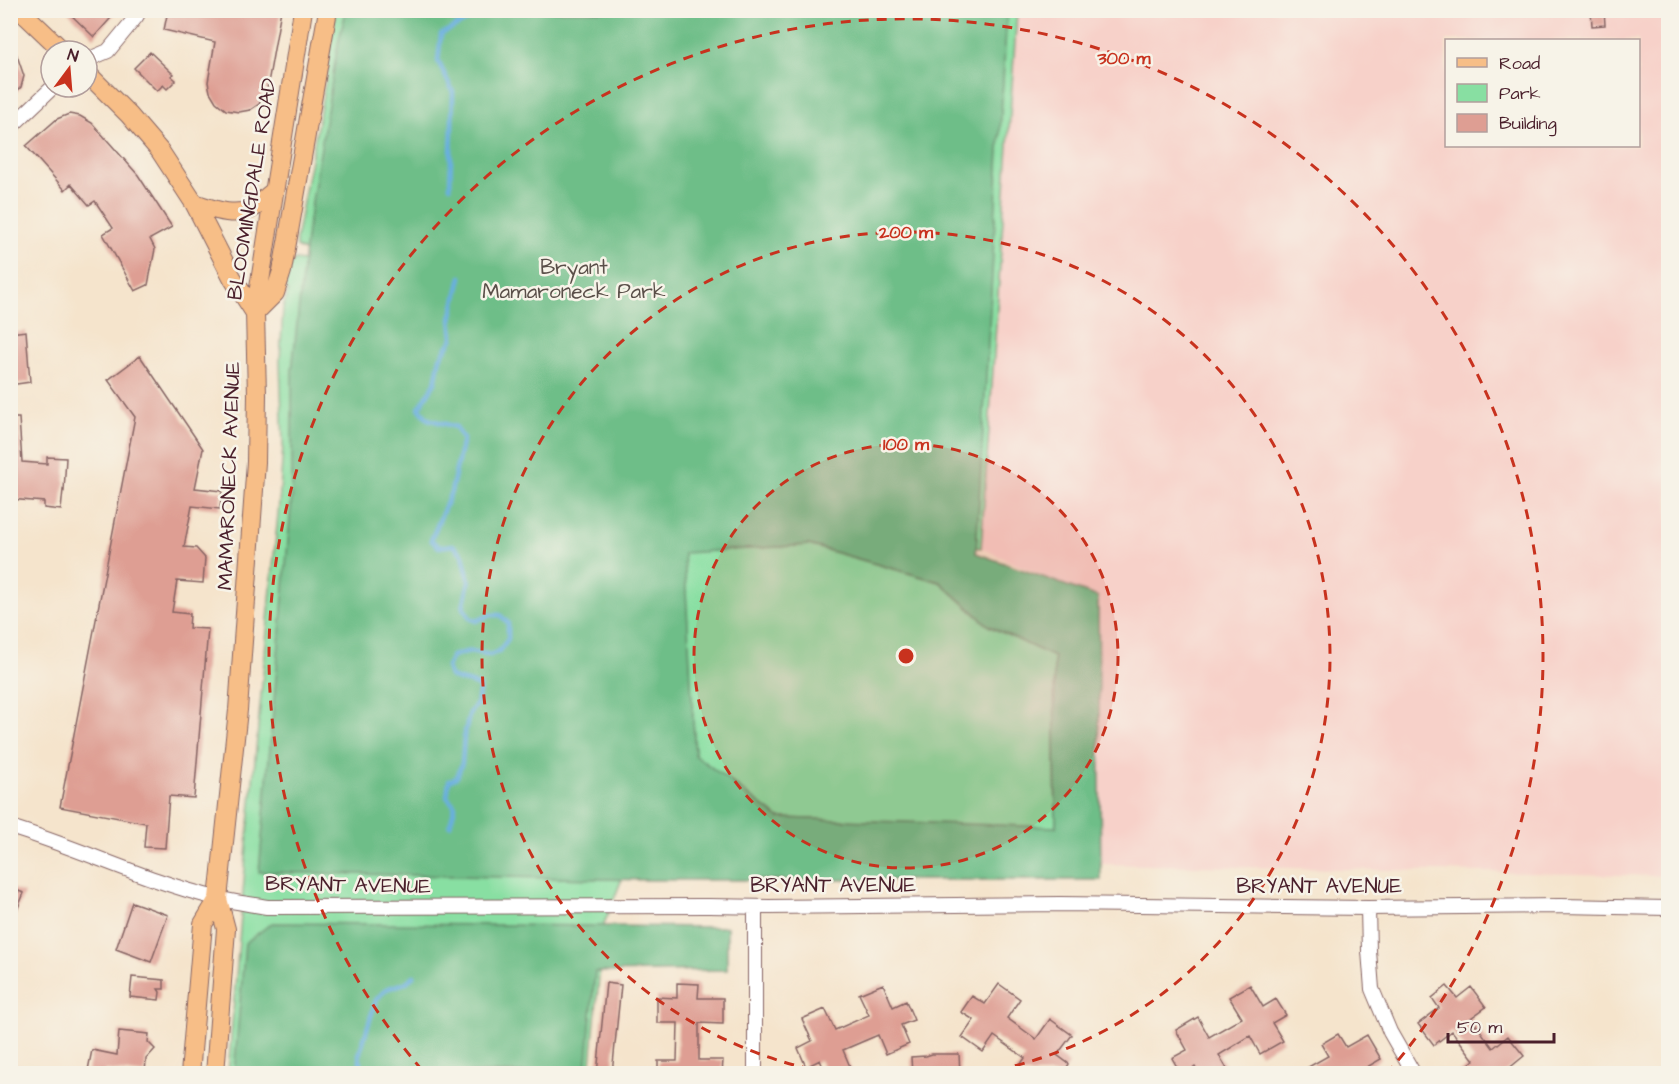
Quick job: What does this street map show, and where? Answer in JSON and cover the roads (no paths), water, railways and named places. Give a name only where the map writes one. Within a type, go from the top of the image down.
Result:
[{"type":"main road","points":[[20,10],[50,39]]},
{"type":"main road","name":"BLOOMINGDALE ROAD","points":[[255,313],[303,10]]},
{"type":"main road","name":"BLOOMINGDALE ROAD","points":[[255,313],[275,293],[282,271],[328,10]]},
{"type":"main road","points":[[99,85],[152,141],[178,176],[233,279],[255,313]]},
{"type":"main road","points":[[194,203],[224,211],[241,212],[250,209],[274,191]]},
{"type":"main road","name":"MAMARONECK AVENUE","points":[[215,1074],[226,929],[218,899],[238,710],[256,462],[255,313]]},
{"type":"main road","name":"MAMARONECK AVENUE","points":[[190,1074],[203,924],[218,899]]},
{"type":"street","points":[[99,55],[108,51],[140,10]]},
{"type":"street","points":[[10,128],[40,99]]},
{"type":"street","name":"BRYANT AVENUE","points":[[10,828],[184,889],[218,899],[267,907],[755,907],[1072,904],[1368,908],[1560,906],[1668,908]]},
{"type":"street","points":[[755,907],[755,1074]]},
{"type":"street","points":[[1368,908],[1368,951],[1372,989],[1390,1032],[1414,1074]]},
{"type":"waterway","points":[[450,187],[453,92],[438,61],[441,34],[478,15],[480,10]]},
{"type":"waterway","points":[[450,825],[455,806],[447,797],[449,781],[457,777],[462,763],[464,736],[470,712],[477,704],[480,687],[450,676],[447,667],[452,656],[470,651],[490,655],[499,651],[508,639],[508,623],[500,615],[490,615],[476,621],[470,618],[463,607],[469,581],[463,555],[453,545],[439,547],[431,540],[451,492],[463,439],[456,427],[428,419],[419,408],[435,383],[440,358],[453,338],[451,319],[461,277]]},
{"type":"waterway","points":[[362,1074],[359,1055],[376,1000],[386,989],[405,983],[414,976]]},
{"type":"park label","name":"Bryant Mamaroneck Park","points":[[574,279]]}]
